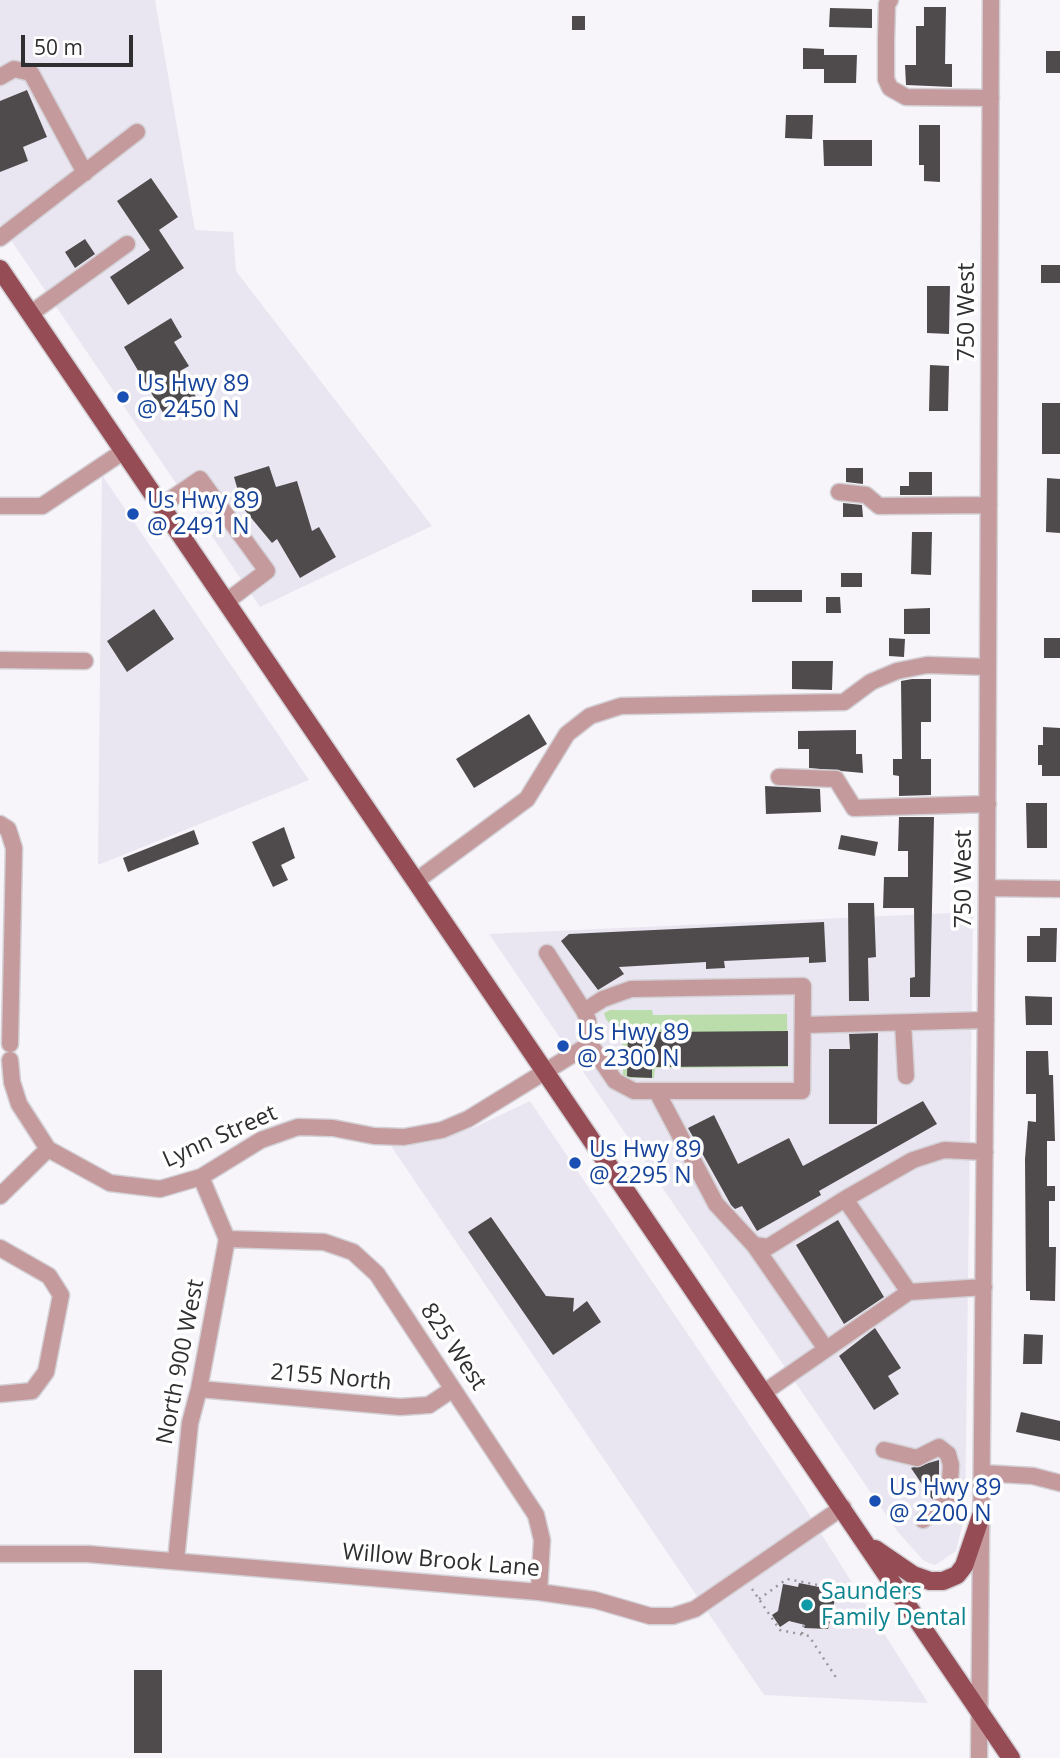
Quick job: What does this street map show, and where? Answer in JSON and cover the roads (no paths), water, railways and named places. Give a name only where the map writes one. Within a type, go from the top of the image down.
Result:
[{"type":"main road","points":[[0,269],[1011,1758]]},
{"type":"main road","points":[[867,1543],[913,1575],[930,1581],[943,1581],[957,1575],[964,1566],[981,1516]]},
{"type":"street","points":[[890,0],[887,4],[886,40],[886,79],[890,88],[906,97],[991,97]]},
{"type":"street","name":"750 West","points":[[979,1758],[988,888],[991,0]]},
{"type":"street","points":[[0,77],[14,69],[31,73],[85,173]]},
{"type":"street","points":[[0,238],[137,132]]},
{"type":"street","points":[[30,314],[127,244]]},
{"type":"street","points":[[0,506],[41,506],[124,451]]},
{"type":"street","points":[[161,506],[200,479],[267,571],[227,601]]},
{"type":"street","points":[[839,492],[866,495],[879,506],[989,505]]},
{"type":"street","points":[[0,660],[85,661]]},
{"type":"street","points":[[416,881],[527,799],[567,734],[590,716],[621,706],[844,702],[871,682],[897,671],[927,665],[988,667]]},
{"type":"street","points":[[779,777],[836,779],[855,808],[988,804]]},
{"type":"street","name":"Lynn Street","points":[[4,826],[14,848],[6,977],[12,1082],[19,1104],[48,1149],[110,1183],[160,1189],[201,1177],[261,1140],[298,1127],[333,1128],[404,1137],[442,1130],[468,1119],[590,1044]]},
{"type":"street","points":[[988,888],[1060,889]]},
{"type":"street","points":[[548,953],[588,1020],[590,1044],[615,1081],[624,1088],[657,1092],[802,1091],[803,986],[631,989],[603,999],[584,1012]]},
{"type":"street","points":[[804,1025],[986,1020]]},
{"type":"street","points":[[903,1023],[906,1076]]},
{"type":"street","points":[[657,1092],[716,1204],[754,1245],[826,1349]]},
{"type":"street","points":[[0,1196],[48,1149]]},
{"type":"street","points":[[754,1245],[768,1247],[913,1160],[944,1150],[985,1152]]},
{"type":"street","points":[[201,1177],[227,1239]]},
{"type":"street","points":[[845,1199],[909,1292]]},
{"type":"street","name":"North 900 West","points":[[176,1560],[190,1423],[199,1389],[227,1239]]},
{"type":"street","name":"825 West","points":[[227,1239],[324,1242],[353,1252],[377,1274],[536,1515],[542,1540],[538,1592]]},
{"type":"street","points":[[0,1248],[49,1276],[61,1295],[46,1373],[32,1391],[0,1394]]},
{"type":"street","points":[[763,1392],[909,1292],[984,1287]]},
{"type":"street","name":"2155 North","points":[[199,1389],[400,1407],[429,1405],[453,1389]]},
{"type":"street","points":[[884,1450],[917,1458],[939,1447],[948,1454],[951,1465],[949,1499],[923,1520]]},
{"type":"street","points":[[982,1473],[1033,1476],[1060,1483]]},
{"type":"street","name":"Willow Brook Lane","points":[[0,1554],[88,1554],[176,1560],[538,1592],[595,1600],[650,1616],[673,1616],[695,1609],[843,1507]]},
{"type":"place","name":"Us Hwy 89 @ 2450 N","points":[[123,397]]},
{"type":"place","name":"Us Hwy 89 @ 2491 N","points":[[133,514]]},
{"type":"place","name":"Us Hwy 89 @ 2300 N","points":[[563,1046]]},
{"type":"place","name":"Us Hwy 89 @ 2295 N","points":[[575,1163]]},
{"type":"place","name":"Us Hwy 89 @ 2200 N","points":[[875,1501]]},
{"type":"place","name":"Saunders Family Dental","points":[[807,1605]]}]
